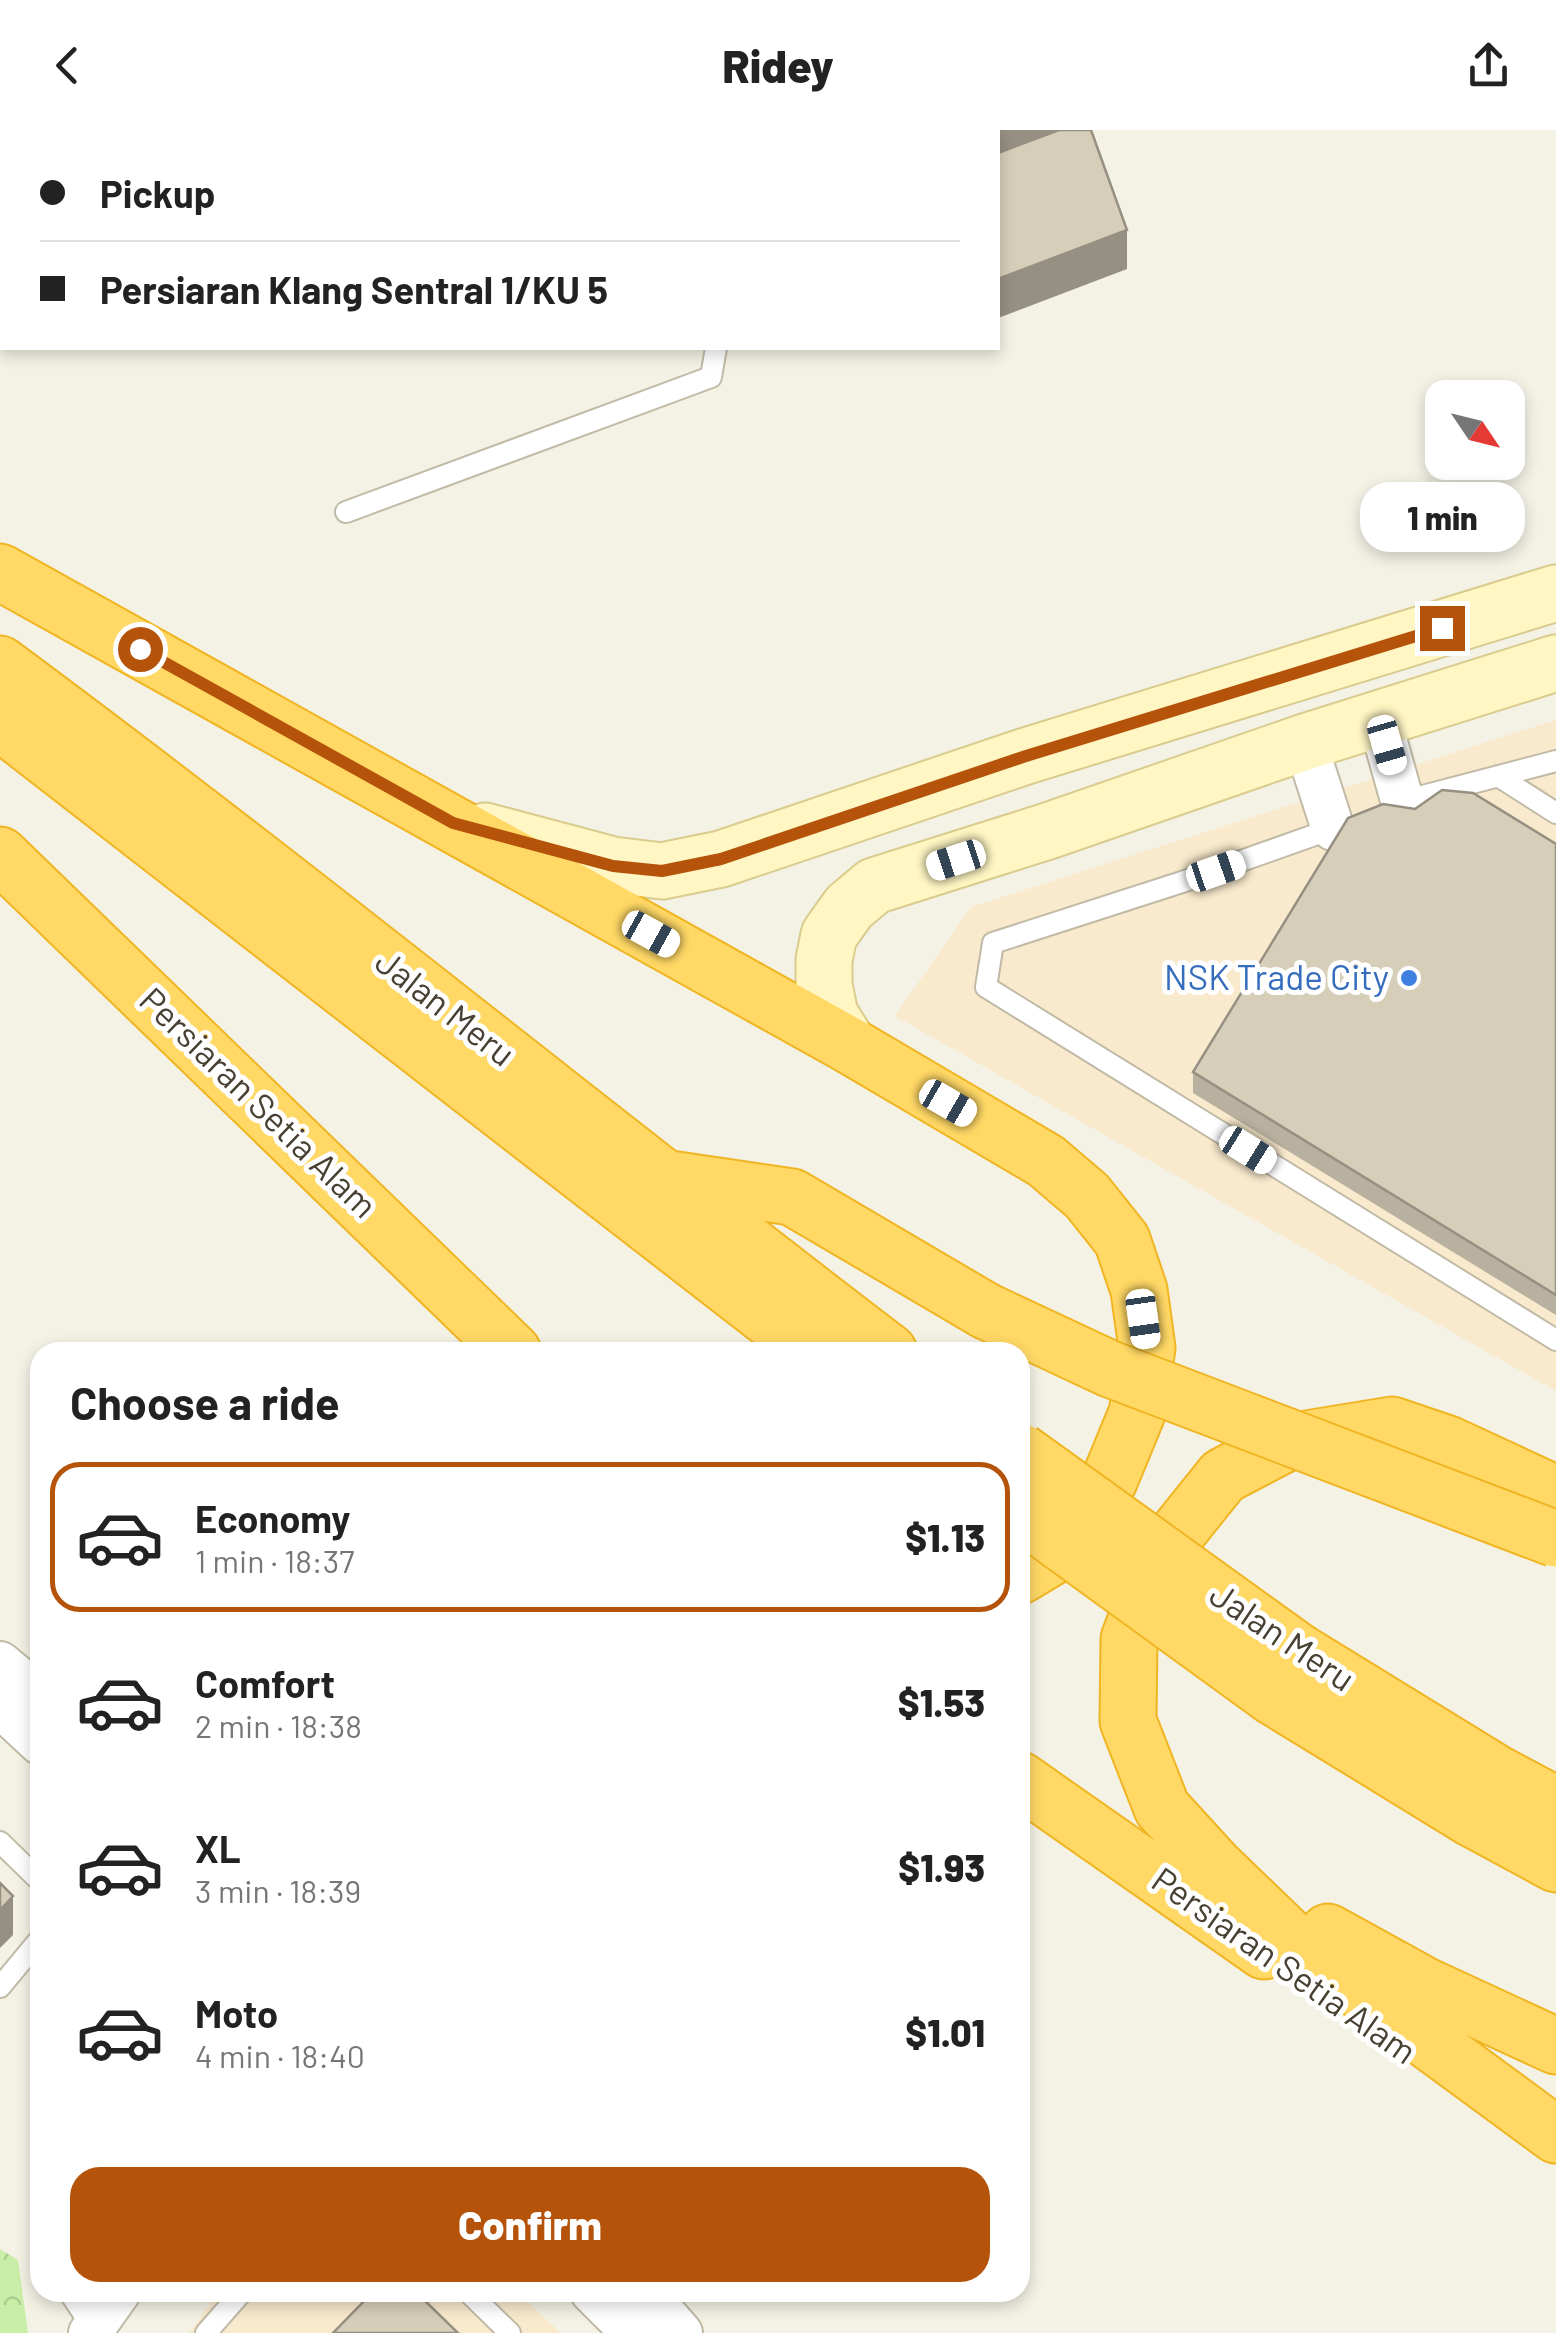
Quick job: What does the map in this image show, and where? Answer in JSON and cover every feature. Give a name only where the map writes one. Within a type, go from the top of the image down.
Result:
[{"type":"highway","points":[[0,572],[849,1046],[1046,1161],[1086,1196],[1122,1240],[1139,1290],[1147,1348],[1138,1413],[1109,1481],[1055,1555],[1030,1570]]},
{"type":"highway","name":"Jalan Meru","points":[[0,664],[153,778],[660,1178],[877,1342]]},
{"type":"highway","name":"Jalan Meru","points":[[0,722],[799,1342]]},
{"type":"highway","name":"Persiaran Setia Alam","points":[[0,855],[504,1342]]},
{"type":"highway","points":[[660,1178],[792,1197],[986,1311],[1110,1369],[1556,1539]]},
{"type":"highway","points":[[1556,1494],[1448,1444],[1392,1425],[1288,1442],[1223,1476],[1162,1552],[1128,1640],[1128,1720],[1162,1808],[1295,1943],[1556,2137]]},
{"type":"highway","name":"Jalan Meru","points":[[1030,1459],[1285,1674],[1470,1818],[1556,1864]]},
{"type":"highway","name":"Jalan Meru","points":[[1030,1519],[1285,1674],[1556,1805]]},
{"type":"highway","name":"Persiaran Setia Alam","points":[[1030,1787],[1465,2092],[1556,2137]]},
{"type":"highway","points":[[1214,1865],[1426,1986],[1556,2046]]},
{"type":"street","points":[[453,823],[613,866],[662,871],[721,859],[1026,756],[1556,593]]},
{"type":"street","points":[[849,1046],[830,1015],[824,986],[829,936],[848,907],[874,886],[1048,831],[1304,742],[1556,663]]},
{"type":"street","points":[[1379,718],[1394,804]]},
{"type":"street","points":[[1304,742],[1341,826]]},
{"type":"street","points":[[1026,756],[1048,831]]},
{"type":"street","points":[[0,1663],[30,1688]]},
{"type":"street","points":[[0,1706],[30,1734]]},
{"type":"street","points":[[92,2331],[112,2302]]},
{"type":"street","points":[[602,2302],[633,2333]]},
{"type":"street","points":[[655,2302],[682,2333]]},
{"type":"lane","points":[[346,512],[711,377],[716,350]]},
{"type":"lane","points":[[1394,804],[1556,761]]},
{"type":"lane","points":[[1498,776],[1556,814]]},
{"type":"lane","points":[[1341,826],[993,943],[986,987],[1556,1340]]},
{"type":"lane","points":[[0,1842],[30,1871]]},
{"type":"lane","points":[[0,1987],[30,1951]]},
{"type":"lane","points":[[75,2302],[92,2331]]},
{"type":"lane","points":[[206,2333],[233,2302]]},
{"type":"lane","points":[[478,2302],[510,2333]]},
{"type":"shaded area","points":[[1556,720],[1556,1391],[895,1016],[971,907]]},
{"type":"shaded area","points":[[212,2302],[528,2302],[561,2333],[189,2333]]},
{"type":"green space","points":[[0,2249],[18,2260],[28,2333],[0,2333]]},
{"type":"building","points":[[1059,130],[1091,130],[1127,230],[1000,278],[1000,152]]},
{"type":"building","name":"NSK Trade City","points":[[1442,790],[1473,793],[1556,844],[1556,1295],[1193,1072],[1348,818],[1383,804],[1415,809]]},
{"type":"building","points":[[0,1883],[13,1896],[0,1910]]},
{"type":"building","points":[[363,2302],[426,2302],[458,2333],[333,2333]]},
{"type":"place","name":"NSK Trade City","points":[[1409,978]]},
{"type":"route","points":[[140,649],[453,823],[613,866],[662,871],[721,859],[1026,756],[1442,628]]}]
